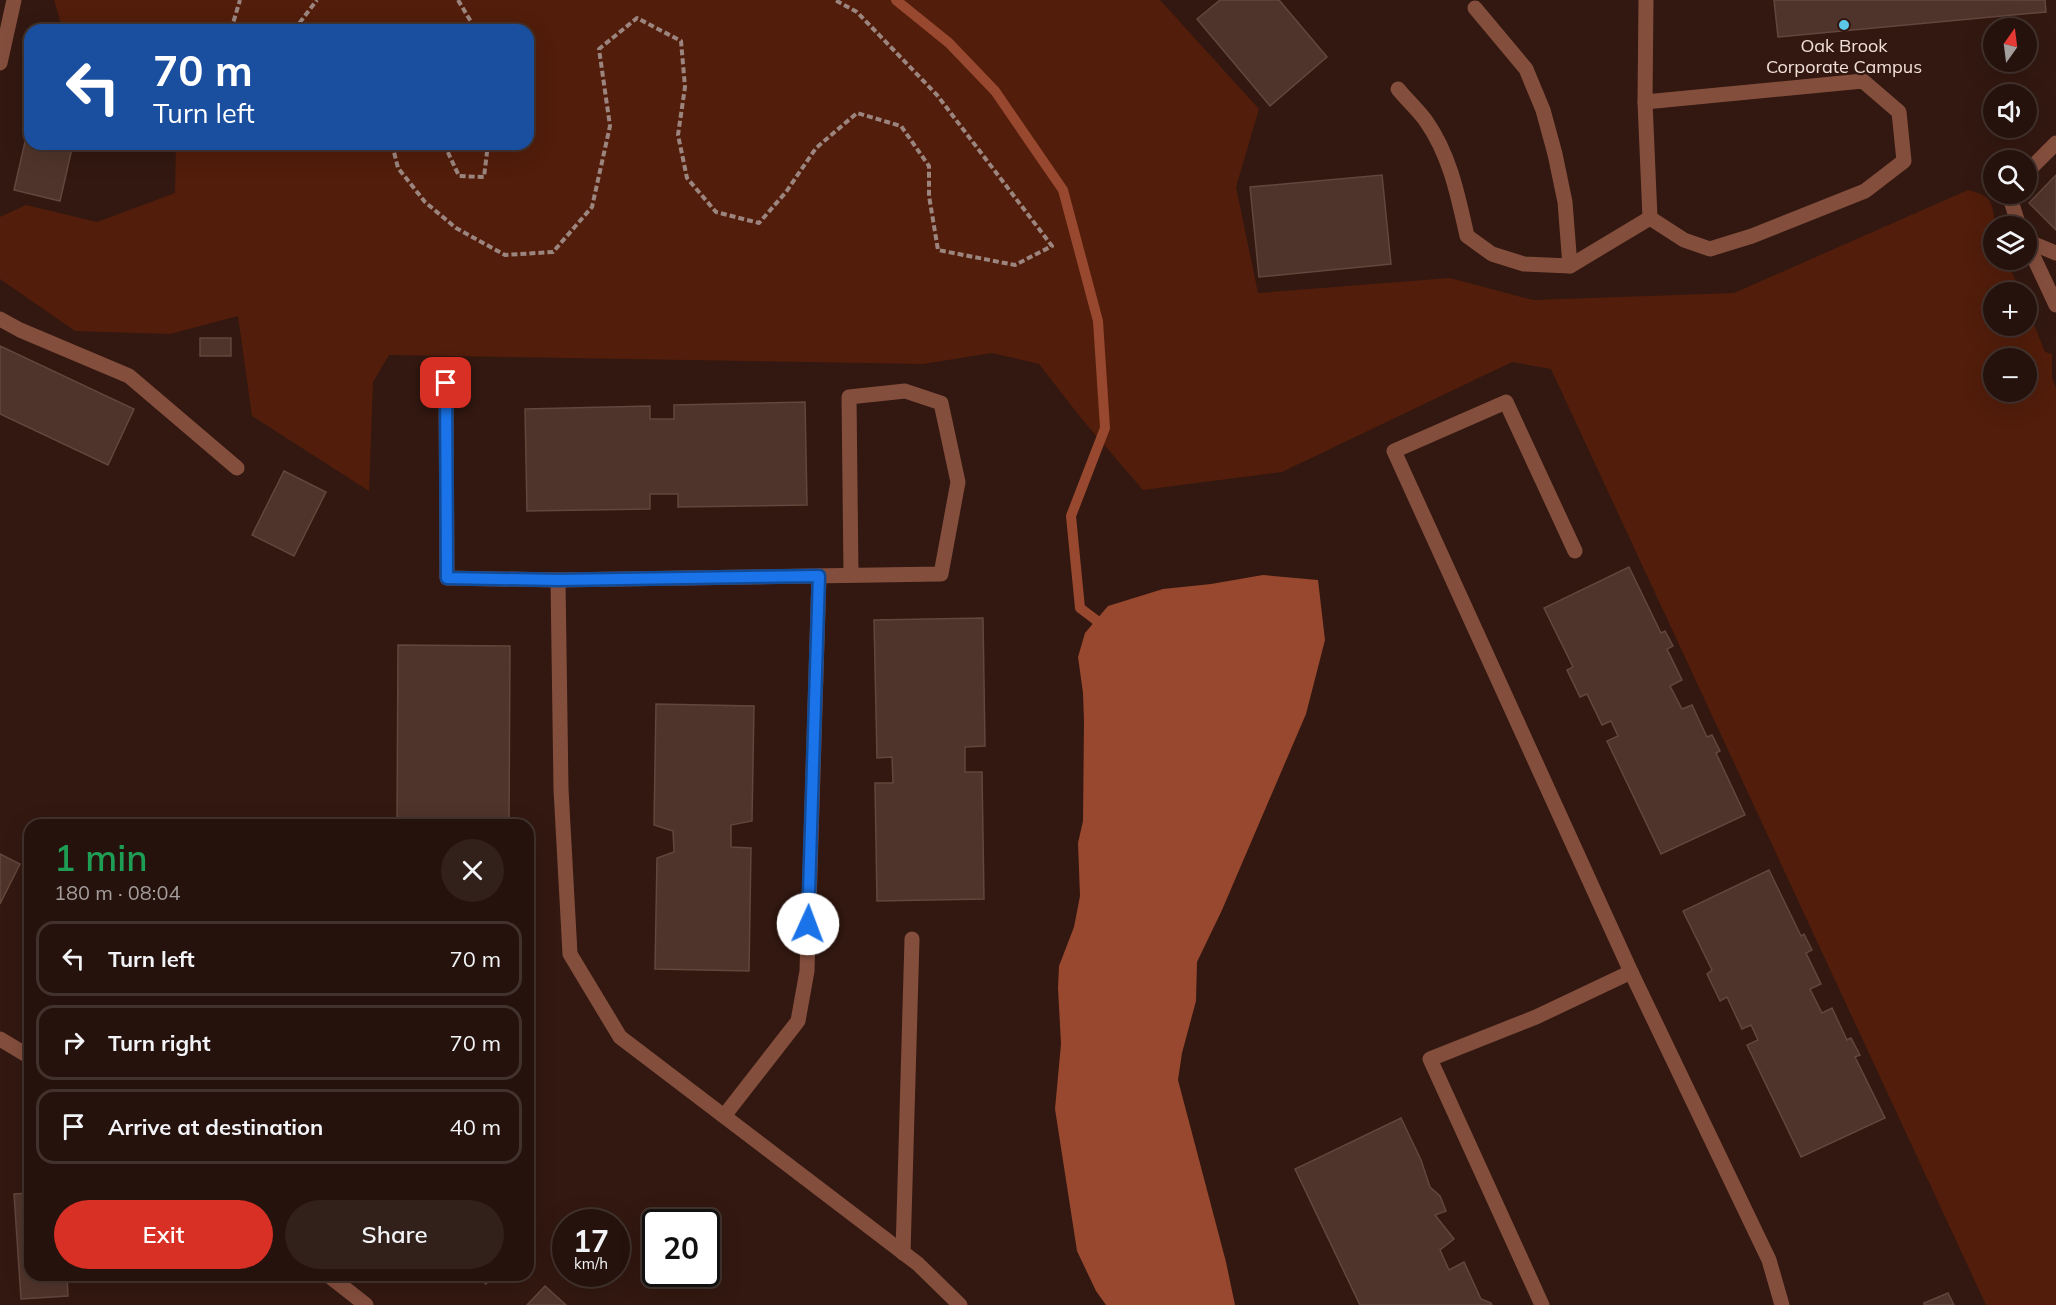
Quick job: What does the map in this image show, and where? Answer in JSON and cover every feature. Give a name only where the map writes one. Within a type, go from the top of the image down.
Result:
[{"type":"street","points":[[0,63],[14,0]]},
{"type":"street","points":[[1646,0],[1646,102],[1650,219]]},
{"type":"street","points":[[1475,8],[1526,69],[1543,110],[1565,202],[1570,266]]},
{"type":"street","points":[[1646,102],[1863,81],[1899,112],[1904,161],[1865,191],[1752,236],[1710,249],[1684,240],[1650,219]]},
{"type":"street","points":[[1398,89],[1426,121],[1445,154],[1458,193],[1467,236],[1492,254],[1524,264],[1570,266],[1650,219]]},
{"type":"street","points":[[2037,162],[2056,143]]},
{"type":"street","points":[[2037,245],[2056,253]]},
{"type":"street","points":[[2037,264],[2056,305]]},
{"type":"street","points":[[0,319],[20,330],[129,376],[237,468]]},
{"type":"street","points":[[446,383],[447,578],[558,580],[942,574],[958,482],[941,403],[905,391],[849,397],[851,575]]},
{"type":"street","points":[[1575,550],[1506,402],[1394,452],[1631,972],[1769,1260],[1782,1305]]},
{"type":"street","points":[[724,1116],[798,1021],[807,971],[819,576]]},
{"type":"street","points":[[558,580],[561,789],[570,954],[620,1037],[918,1264],[960,1305]]},
{"type":"street","points":[[903,1253],[912,939]]},
{"type":"street","points":[[1542,1305],[1430,1059],[1536,1017],[1631,972]]},
{"type":"street","points":[[0,1039],[24,1053]]},
{"type":"street","points":[[336,1281],[366,1305]]},
{"type":"path","points":[[233,24],[240,0]]},
{"type":"path","points":[[299,24],[317,0]]},
{"type":"path","points":[[458,0],[472,24]]},
{"type":"path","points":[[394,150],[398,168],[425,202],[456,228],[505,255],[553,252],[592,207],[610,126],[599,49],[637,18],[681,41],[685,87],[678,135],[687,178],[716,212],[759,223],[786,192],[816,147],[857,113],[901,126],[929,166],[929,196],[938,250],[1015,265],[1052,246],[937,95],[857,12],[835,0]]},
{"type":"path","points":[[447,150],[459,176],[484,177],[487,150]]},
{"type":"shaded area","points":[[54,0],[1160,0],[1259,109],[1236,187],[1258,293],[1450,278],[1533,300],[1734,293],[1968,190],[1983,195],[1983,204],[1991,204],[1994,216],[1983,216],[1983,270],[2011,270],[2016,282],[1983,282],[1983,336],[2037,336],[2037,332],[2045,352],[2052,354],[2052,377],[2056,388],[2056,1305],[1986,1305],[1551,369],[1512,362],[1282,472],[1143,490],[1081,418],[1039,364],[992,353],[923,364],[389,355],[373,382],[369,491],[252,416],[238,316],[170,334],[75,331],[0,279],[0,217],[26,205],[97,222],[175,193],[176,150],[534,150],[534,24],[61,24]]},
{"type":"shaded area","points":[[1263,575],[1318,580],[1325,640],[1306,714],[1222,910],[1197,962],[1196,1001],[1182,1053],[1178,1080],[1226,1262],[1235,1305],[1106,1305],[1096,1291],[1077,1251],[1055,1109],[1061,1044],[1059,966],[1074,927],[1080,896],[1078,843],[1083,821],[1084,721],[1078,657],[1085,633],[1108,606],[1163,589]]},
{"type":"building","points":[[1220,0],[1279,0],[1327,57],[1270,106],[1197,19]]},
{"type":"building","name":"Oak Brook Corporate Campus","points":[[1774,0],[2045,0],[2046,12],[1778,37]]},
{"type":"building","points":[[24,146],[24,150],[72,150],[60,201],[14,190]]},
{"type":"building","points":[[1382,175],[1391,264],[1259,277],[1250,187]]},
{"type":"building","points":[[2056,175],[2056,230],[2030,204],[2037,204],[2037,195]]},
{"type":"building","points":[[200,338],[231,338],[231,356],[200,356]]},
{"type":"building","points":[[0,346],[134,409],[108,465],[0,414]]},
{"type":"building","points":[[805,402],[807,505],[678,507],[678,494],[650,494],[650,509],[527,511],[525,409],[650,406],[650,419],[674,419],[674,405]]},
{"type":"building","points":[[284,471],[326,492],[294,556],[252,535]]},
{"type":"building","points":[[1629,567],[1661,633],[1665,631],[1673,646],[1667,649],[1682,680],[1670,686],[1682,709],[1692,705],[1707,737],[1712,735],[1720,751],[1716,753],[1745,815],[1661,854],[1607,741],[1618,736],[1611,721],[1602,725],[1587,694],[1580,697],[1567,670],[1573,667],[1544,608]]},
{"type":"building","points":[[983,618],[985,746],[965,747],[965,772],[982,772],[984,899],[877,901],[875,783],[893,783],[892,757],[877,758],[874,620]]},
{"type":"building","points":[[398,645],[510,646],[509,819],[397,819]]},
{"type":"building","points":[[656,704],[754,706],[752,821],[731,825],[731,847],[751,848],[749,971],[655,969],[657,858],[674,852],[673,831],[654,825]]},
{"type":"building","points":[[0,854],[20,864],[0,904]]},
{"type":"building","points":[[1769,870],[1801,936],[1804,934],[1812,950],[1806,953],[1821,984],[1810,989],[1822,1013],[1832,1008],[1847,1040],[1851,1038],[1860,1055],[1855,1057],[1885,1118],[1801,1157],[1747,1045],[1758,1040],[1751,1025],[1742,1029],[1727,997],[1720,1001],[1707,974],[1712,970],[1683,911]]},
{"type":"building","points":[[1401,1118],[1421,1160],[1430,1187],[1440,1196],[1446,1211],[1435,1215],[1454,1239],[1440,1250],[1449,1270],[1464,1262],[1481,1299],[1492,1305],[1360,1305],[1295,1169]]},
{"type":"building","points":[[24,1193],[24,1281],[67,1281],[68,1296],[21,1299],[14,1194]]},
{"type":"building","points":[[545,1286],[566,1305],[527,1305]]},
{"type":"building","points":[[1948,1293],[1954,1305],[1924,1305],[1924,1303]]},
{"type":"waterway","points":[[896,0],[949,43],[995,91],[1063,190],[1098,321],[1105,428],[1071,516],[1080,608],[1096,620],[1101,632]]},
{"type":"place","name":"Oak Brook Corporate Campus","points":[[1844,25]]},
{"type":"route","points":[[446,383],[447,578],[558,580],[819,576],[808,924]]}]
